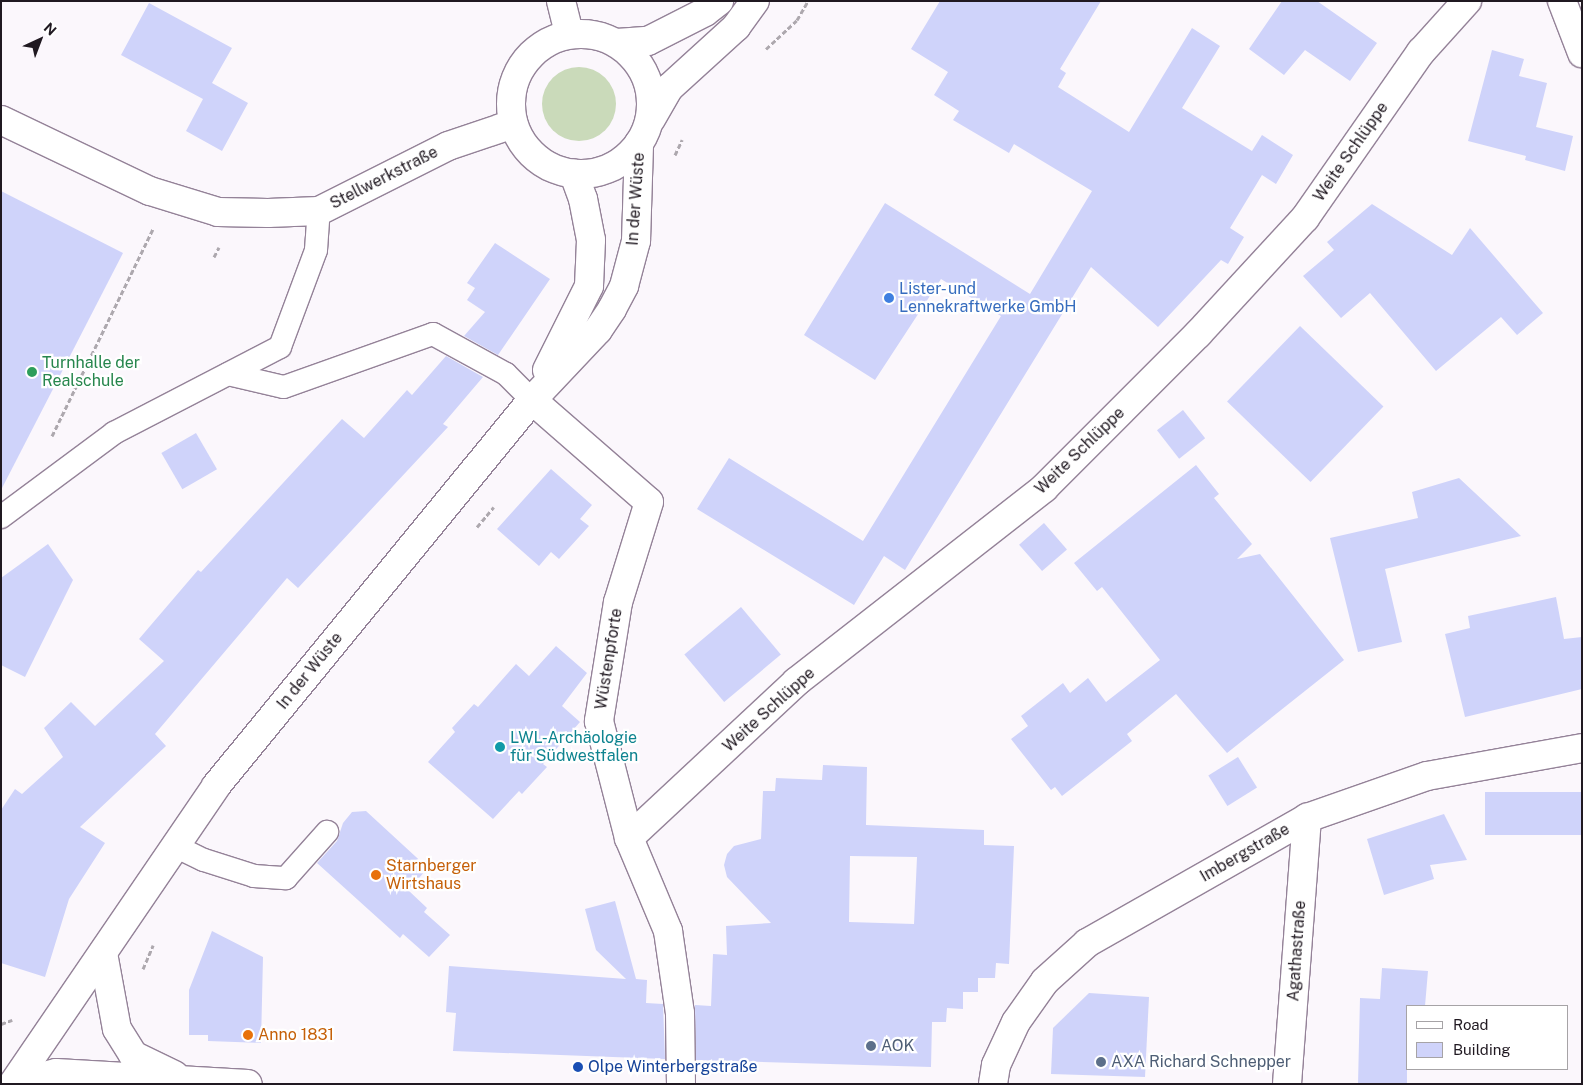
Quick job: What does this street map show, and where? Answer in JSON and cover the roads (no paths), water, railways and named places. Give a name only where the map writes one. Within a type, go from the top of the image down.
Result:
[{"type":"street","points":[[561,1],[569,34]]},
{"type":"street","points":[[617,43],[648,41],[705,12],[718,1]]},
{"type":"street","name":"In der Wüste","points":[[13,1084],[216,786],[532,400],[598,330],[624,286],[636,241],[645,132],[669,88],[736,27],[755,1]]},
{"type":"street","name":"Weite Schlüppe","points":[[629,838],[796,682],[1044,488],[1198,334],[1305,218],[1422,52],[1467,1]]},
{"type":"street","points":[[1562,1],[1582,53]]},
{"type":"street","points":[[569,34],[598,35],[617,43],[634,55],[643,70],[651,93],[645,132],[630,157],[619,164],[590,174],[574,174],[554,169],[536,158],[522,143],[513,124],[510,100],[515,77],[528,57],[546,42],[569,34]]},
{"type":"street","name":"Stellwerkstraße","points":[[1,120],[150,191],[218,212],[319,211],[448,146],[513,124]]},
{"type":"street","name":"In der Wüste","points":[[532,400],[589,286],[591,240],[583,199],[574,174]]},
{"type":"street","name":"Wüstenpforte","points":[[532,400],[649,502],[618,602],[599,721],[629,838],[668,931],[680,1013],[682,1084]]},
{"type":"street","name":"Imbergstraße","points":[[993,1084],[996,1065],[1016,1022],[1045,981],[1087,943],[1307,818],[1427,776],[1582,748]]},
{"type":"street","name":"Agathastraße","points":[[1287,1084],[1307,818]]},
{"type":"street","points":[[103,953],[110,1001],[117,1029],[125,1043],[133,1055],[182,1079]]},
{"type":"street","points":[[13,1084],[56,1073],[248,1084]]},
{"type":"lane","points":[[1,517],[114,433],[280,347],[316,250],[319,211]]},
{"type":"lane","points":[[228,374],[284,387],[433,334],[506,374],[532,400]]},
{"type":"lane","points":[[175,846],[204,860],[254,876],[286,878],[327,832]]},
{"type":"place","name":"Lister- und Lennekraftwerke GmbH","points":[[889,298]]},
{"type":"place","name":"Turnhalle der Realschule","points":[[32,372]]},
{"type":"place","name":"LWL-Archäologie für Südwestfalen","points":[[500,747]]},
{"type":"place","name":"Starnberger Wirtshaus","points":[[376,875]]},
{"type":"place","name":"Anno 1831","points":[[248,1035]]},
{"type":"place","name":"AOK","points":[[871,1046]]},
{"type":"place","name":"AXA Richard Schnepper","points":[[1101,1062]]},
{"type":"place","name":"Olpe Winterbergstraße","points":[[578,1067]]}]
